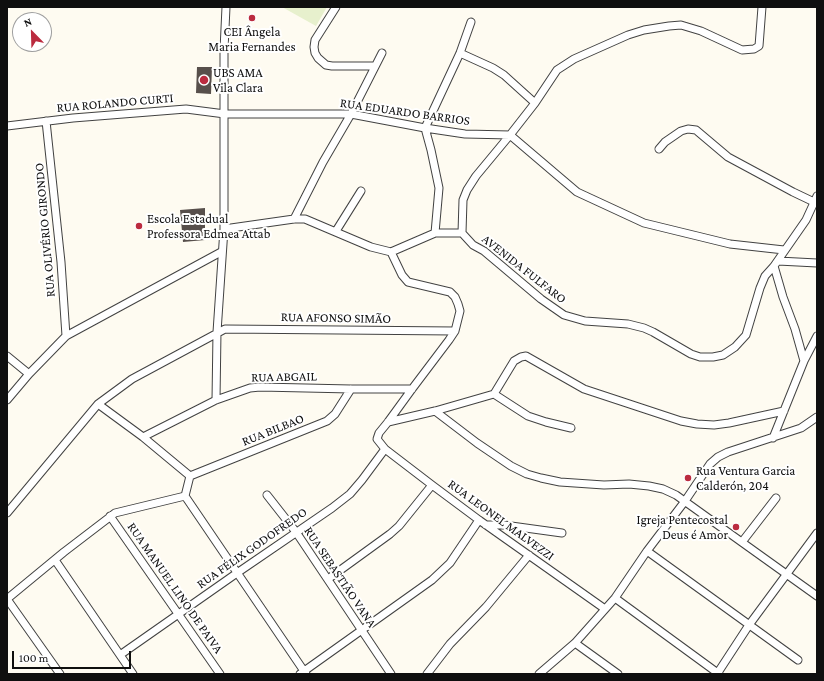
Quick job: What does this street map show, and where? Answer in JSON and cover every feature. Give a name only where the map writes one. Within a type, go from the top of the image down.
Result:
[{"type":"street","points":[[216,400],[217,332],[221,252],[224,229],[224,50],[226,7]]},
{"type":"street","points":[[336,7],[315,40],[315,53],[318,58],[326,65],[332,66],[375,66]]},
{"type":"street","points":[[224,229],[294,219],[306,219],[371,247],[390,252],[435,233],[462,233],[463,200],[467,190],[476,176],[535,103],[557,70],[564,65],[628,35],[644,30],[669,26],[680,25],[701,31],[742,50],[754,48],[759,46],[762,7]]},
{"type":"street","points":[[435,233],[439,188],[425,128],[460,54],[470,22]]},
{"type":"street","points":[[294,219],[323,162],[351,114],[382,52]]},
{"type":"street","points":[[460,54],[504,74],[535,103]]},
{"type":"street","name":"RUA ROLANDO CURTI","points":[[7,126],[46,121],[186,109],[225,114]]},
{"type":"street","name":"RUA EDUARDO BARRIOS","points":[[225,114],[351,114],[465,134],[510,135]]},
{"type":"street","name":"RUA OLIVÉRIO GIRONDO","points":[[46,121],[61,262],[66,336]]},
{"type":"street","points":[[659,149],[669,139],[681,131],[688,129],[696,130],[728,157],[793,192],[816,199]]},
{"type":"street","points":[[510,135],[577,192],[644,223],[730,244],[784,250]]},
{"type":"street","points":[[336,231],[361,191]]},
{"type":"street","name":"AVENIDA FULFARO","points":[[462,233],[473,245],[484,251],[541,299],[564,316],[586,321],[628,324],[644,328],[691,354],[700,357],[713,357],[723,355],[735,347],[746,334],[765,276],[776,264],[784,250],[806,220],[816,199]]},
{"type":"street","points":[[7,400],[29,374],[66,336],[221,252]]},
{"type":"street","points":[[385,449],[377,439],[377,436],[455,331],[460,311],[455,297],[450,292],[444,289],[408,282],[402,275],[390,252]]},
{"type":"street","points":[[804,361],[795,329],[783,297],[776,264],[817,263]]},
{"type":"street","name":"RUA AFONSO SIMÃO","points":[[217,332],[225,329],[455,331]]},
{"type":"street","points":[[7,513],[98,404],[132,379],[217,332]]},
{"type":"street","points":[[773,438],[804,361],[817,336]]},
{"type":"street","points":[[7,356],[29,374]]},
{"type":"street","points":[[388,422],[435,411],[494,394],[514,361],[526,356],[584,389],[686,422],[714,426],[784,411]]},
{"type":"street","name":"RUA ABGAIL","points":[[143,437],[216,400],[239,391],[260,387],[412,389]]},
{"type":"street","name":"RUA BILBAO","points":[[190,476],[327,421],[335,414],[351,389]]},
{"type":"street","points":[[494,394],[528,416],[571,428]]},
{"type":"street","points":[[98,404],[143,437],[190,476],[185,496],[303,673],[440,574],[450,563],[479,520]]},
{"type":"street","points":[[435,411],[511,466],[527,474],[560,482],[649,486],[663,489],[676,495],[817,596]]},
{"type":"street","points":[[539,674],[575,643],[615,598],[710,464],[718,457],[728,452],[801,428],[817,417]]},
{"type":"street","name":"RUA LEONEL MALVEZZI","points":[[385,449],[479,520],[605,609]]},
{"type":"street","name":"RUA FÉLIX GODOFREDO","points":[[120,655],[236,572],[332,508],[350,494],[385,449]]},
{"type":"street","points":[[328,580],[399,526],[432,485]]},
{"type":"street","name":"RUA SEBASTIÃO VANA","points":[[268,495],[296,532],[391,674]]},
{"type":"street","points":[[60,674],[7,599],[115,513],[185,496]]},
{"type":"street","points":[[742,542],[776,498]]},
{"type":"street","name":"RUA MANUEL LINO DE PAIVA","points":[[110,516],[220,674]]},
{"type":"street","points":[[486,525],[504,525],[562,533]]},
{"type":"street","points":[[615,598],[718,674],[749,625],[817,534]]},
{"type":"street","points":[[647,551],[798,660]]},
{"type":"street","points":[[427,674],[450,644],[486,607],[528,555]]},
{"type":"street","points":[[55,560],[133,674]]},
{"type":"street","points":[[575,643],[618,674]]},
{"type":"green space","points":[[282,7],[327,7],[316,26]]},
{"type":"building","name":"UBS AMA Vila Clara","points":[[197,67],[212,67],[211,94],[196,93]]},
{"type":"building","points":[[205,208],[205,240],[183,242],[180,210]]},
{"type":"place","name":"CEI Ângela Maria Fernandes","points":[[252,18]]},
{"type":"place","name":"UBS AMA Vila Clara","points":[[204,80]]},
{"type":"place","name":"Escola Estadual Professora Edmea Attab","points":[[139,226]]},
{"type":"place","name":"Rua Ventura Garcia Calderón, 204","points":[[688,478]]},
{"type":"place","name":"Igreja Pentecostal Deus é Amor","points":[[736,527]]}]
